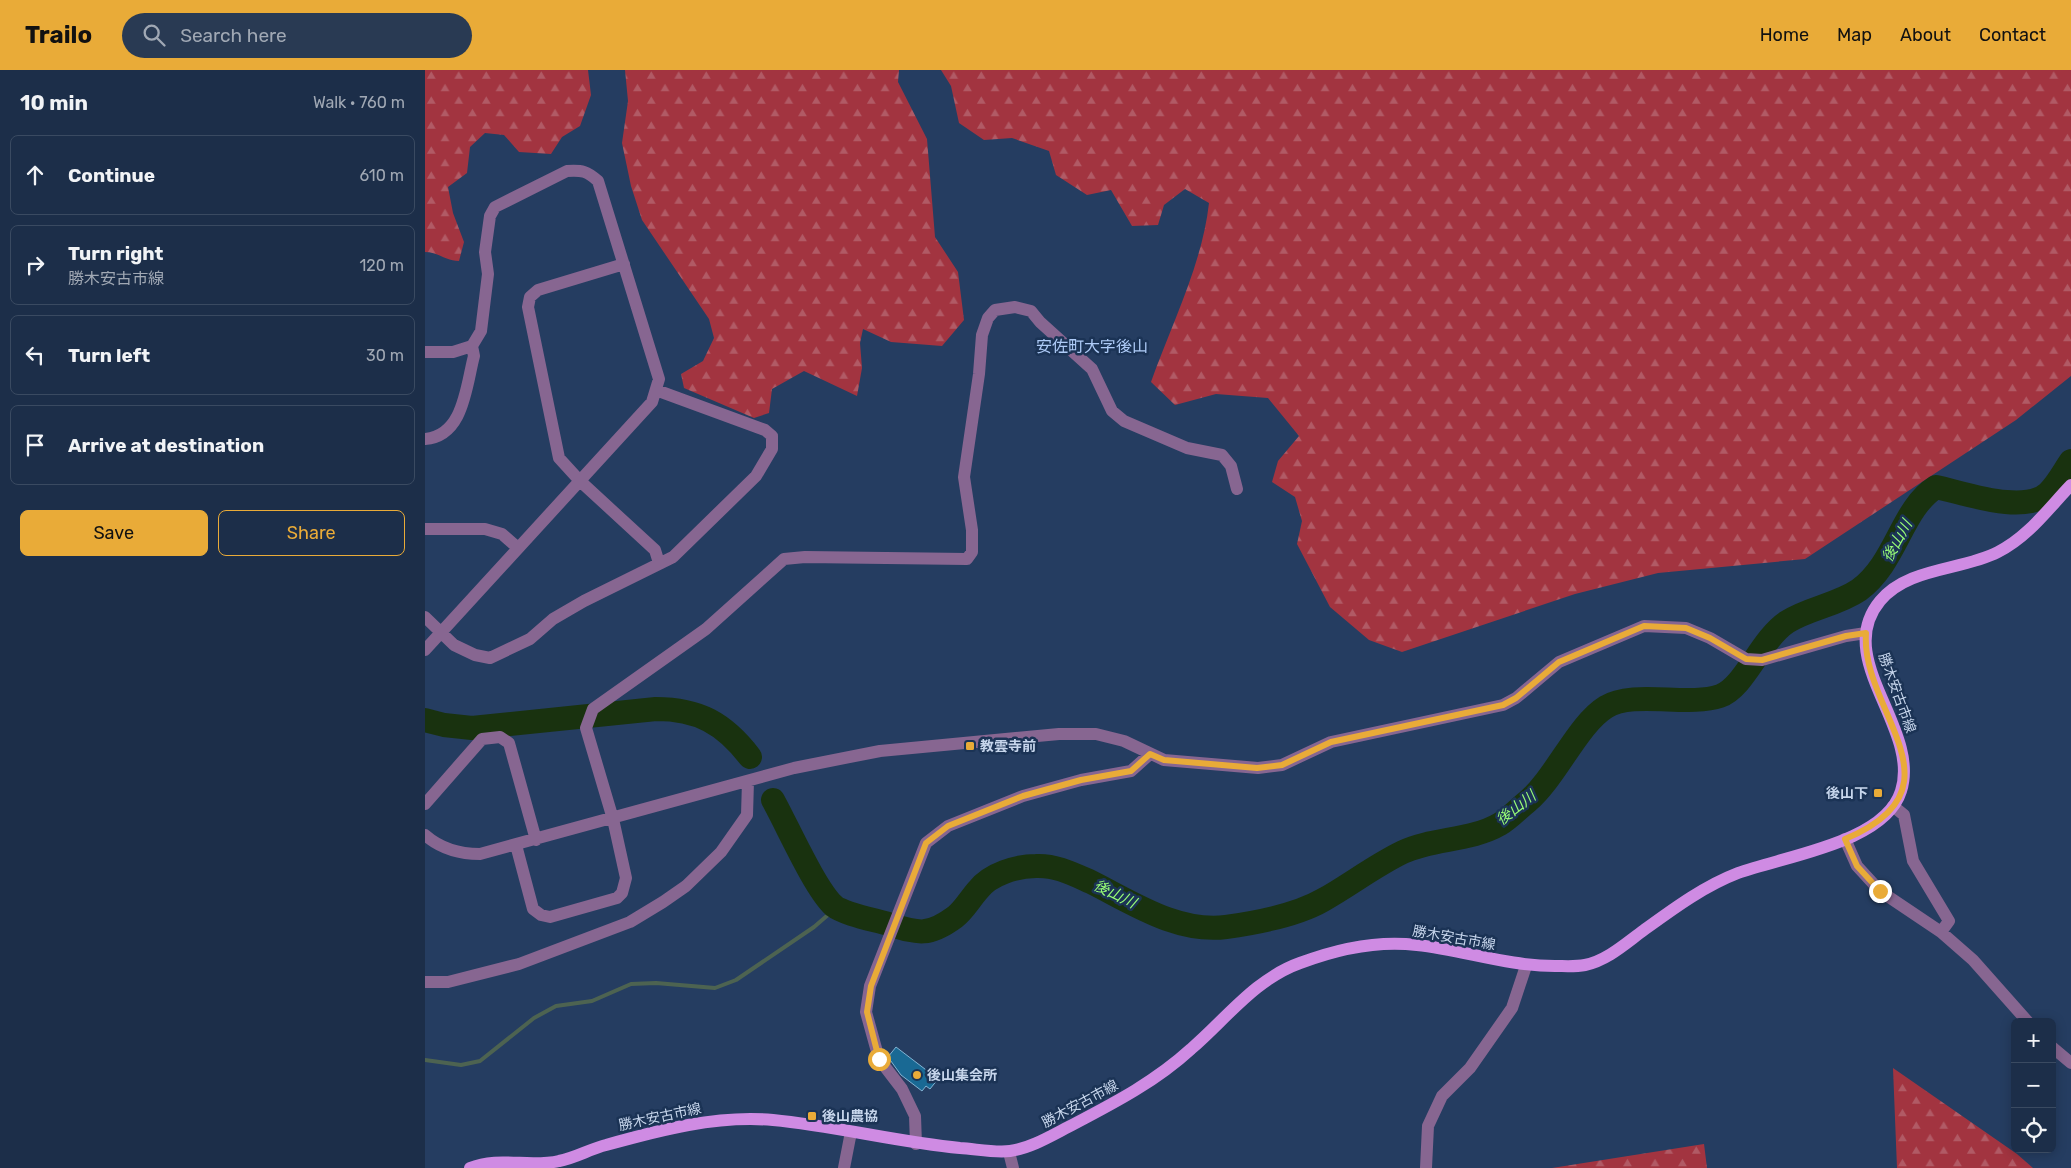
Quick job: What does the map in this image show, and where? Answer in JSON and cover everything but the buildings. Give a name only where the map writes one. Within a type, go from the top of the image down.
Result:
[{"type":"main road","name":"勝木安古市線","points":[[470,1168],[477,1164],[501,1161],[541,1164],[562,1161],[609,1144],[692,1123],[725,1120],[773,1120],[916,1144],[1009,1152],[1041,1141],[1140,1089],[1194,1048],[1259,986],[1294,964],[1336,951],[1378,944],[1418,945],[1526,966],[1583,966],[1607,957],[1668,912],[1703,890],[1734,874],[1845,839],[1867,830],[1884,819],[1901,793],[1904,764],[1900,743],[1867,657],[1866,633],[1878,602],[1903,583],[1925,574],[1981,560],[2001,550],[2024,535],[2071,485]]},
{"type":"street","points":[[425,352],[453,352],[472,346],[481,331],[489,274],[485,252],[490,216],[495,207],[567,171],[580,170],[588,172],[598,181],[659,379],[652,402],[425,650]]},
{"type":"street","points":[[624,264],[538,290],[530,297],[527,307],[559,458],[655,550],[659,563]]},
{"type":"street","points":[[516,846],[533,909],[541,915],[550,917],[617,898],[622,893],[626,878],[613,819],[586,728],[593,708],[706,629],[784,559],[805,557],[967,559],[971,552],[973,530],[964,477],[979,374],[982,335],[988,318],[995,310],[1015,307],[1031,311],[1040,322],[1092,369],[1112,412],[1124,421],[1187,448],[1222,455],[1231,466],[1237,490]]},
{"type":"street","points":[[425,439],[446,431],[456,422],[474,356],[472,346]]},
{"type":"street","points":[[425,617],[454,645],[475,655],[490,658],[530,638],[553,619],[584,601],[673,557],[756,476],[772,449],[772,436],[765,430],[656,390]]},
{"type":"street","points":[[425,529],[485,529],[501,534],[518,548]]},
{"type":"street","points":[[425,835],[447,849],[464,854],[480,854],[516,846],[794,768],[880,751],[1059,734],[1096,734],[1124,741],[1164,760],[1248,767],[1282,765],[1331,742],[1503,705],[1516,698],[1559,662],[1644,626],[1686,628],[1710,638],[1746,659],[1762,660],[1846,636],[1866,633]]},
{"type":"street","points":[[425,804],[483,740],[500,737],[509,743],[536,840]]},
{"type":"street","points":[[916,1144],[915,1116],[902,1089],[879,1059],[867,1012],[871,986],[926,843],[948,826],[1023,796],[1081,780],[1131,771],[1150,754]]},
{"type":"street","points":[[425,982],[448,982],[519,964],[630,922],[663,902],[686,886],[721,852],[747,815],[748,781]]},
{"type":"street","points":[[1893,806],[1904,815],[1913,861],[1949,921],[1941,932]]},
{"type":"street","points":[[1845,839],[1857,866],[1880,891],[1941,932],[1973,960],[2024,1018]]},
{"type":"street","points":[[1426,1168],[1428,1126],[1442,1096],[1470,1068],[1512,1008],[1526,966]]},
{"type":"street","points":[[2056,1050],[2071,1063]]},
{"type":"street","points":[[844,1168],[851,1132]]},
{"type":"street","points":[[1009,1152],[1013,1168]]},
{"type":"green space","points":[[425,70],[588,70],[591,95],[580,126],[562,137],[551,154],[519,152],[504,135],[485,133],[470,147],[467,173],[448,187],[453,213],[464,242],[459,261],[425,252]]},
{"type":"green space","points":[[625,70],[899,70],[898,82],[927,139],[935,237],[958,272],[964,320],[942,346],[891,342],[863,329],[860,343],[862,368],[857,396],[804,371],[772,389],[769,413],[754,418],[684,388],[681,374],[703,361],[714,338],[709,319],[642,220],[631,186],[622,143],[628,101]]},
{"type":"green space","points":[[941,70],[2071,70],[2071,376],[2016,420],[1805,559],[1658,573],[1575,594],[1402,652],[1369,640],[1330,607],[1297,544],[1302,521],[1295,497],[1272,482],[1278,461],[1299,436],[1268,398],[1216,394],[1175,405],[1151,382],[1193,271],[1200,249],[1209,203],[1185,189],[1164,205],[1158,225],[1132,226],[1111,190],[1087,195],[1056,175],[1049,151],[1012,138],[984,140],[959,123],[951,86]]},
{"type":"green space","points":[[1893,1068],[2011,1150],[2011,1153],[2017,1154],[2033,1168],[1897,1168]]},
{"type":"green space","points":[[1704,1144],[1707,1168],[1552,1168]]},
{"type":"waterway","name":"後山川","points":[[773,800],[818,886],[834,906],[852,914],[907,930],[923,931],[937,928],[958,914],[983,884],[989,880],[1012,869],[1036,866],[1051,867],[1071,873],[1156,915],[1190,925],[1208,928],[1226,927],[1276,918],[1323,900],[1403,852],[1427,844],[1477,834],[1500,824],[1538,791],[1586,725],[1606,707],[1617,702],[1631,700],[1707,699],[1720,696],[1729,691],[1777,630],[1787,622],[1804,613],[1850,595],[1859,590],[1872,578],[1891,551],[1915,508],[1936,487],[1994,501],[2024,502],[2037,499],[2048,493],[2071,461]]},
{"type":"waterway","points":[[425,720],[444,725],[472,728],[656,709],[671,710],[697,715],[709,720],[730,735],[750,757]]},
{"type":"waterway","points":[[425,1060],[461,1065],[480,1061],[534,1018],[556,1006],[592,1001],[631,984],[656,983],[715,988],[736,980],[814,927],[836,908]]},
{"type":"place","name":"教雲寺前","points":[[970,746]]},
{"type":"place","name":"後山下","points":[[1878,793]]},
{"type":"place","name":"後山集会所","points":[[917,1075]]},
{"type":"place","name":"後山農協","points":[[812,1116]]},
{"type":"district","name":"安佐町大字後山","points":[[1092,346]]},
{"type":"route","points":[[879,1059],[867,1012],[871,986],[913,872],[926,843],[948,826],[1023,796],[1081,780],[1131,771],[1150,754],[1164,760],[1257,768],[1282,765],[1331,742],[1503,705],[1516,698],[1559,662],[1644,626],[1686,628],[1710,638],[1746,659],[1762,660],[1846,636],[1866,633],[1867,657],[1900,743],[1904,764],[1903,780],[1901,793],[1884,819],[1867,830],[1845,839],[1857,866],[1880,891]]}]
